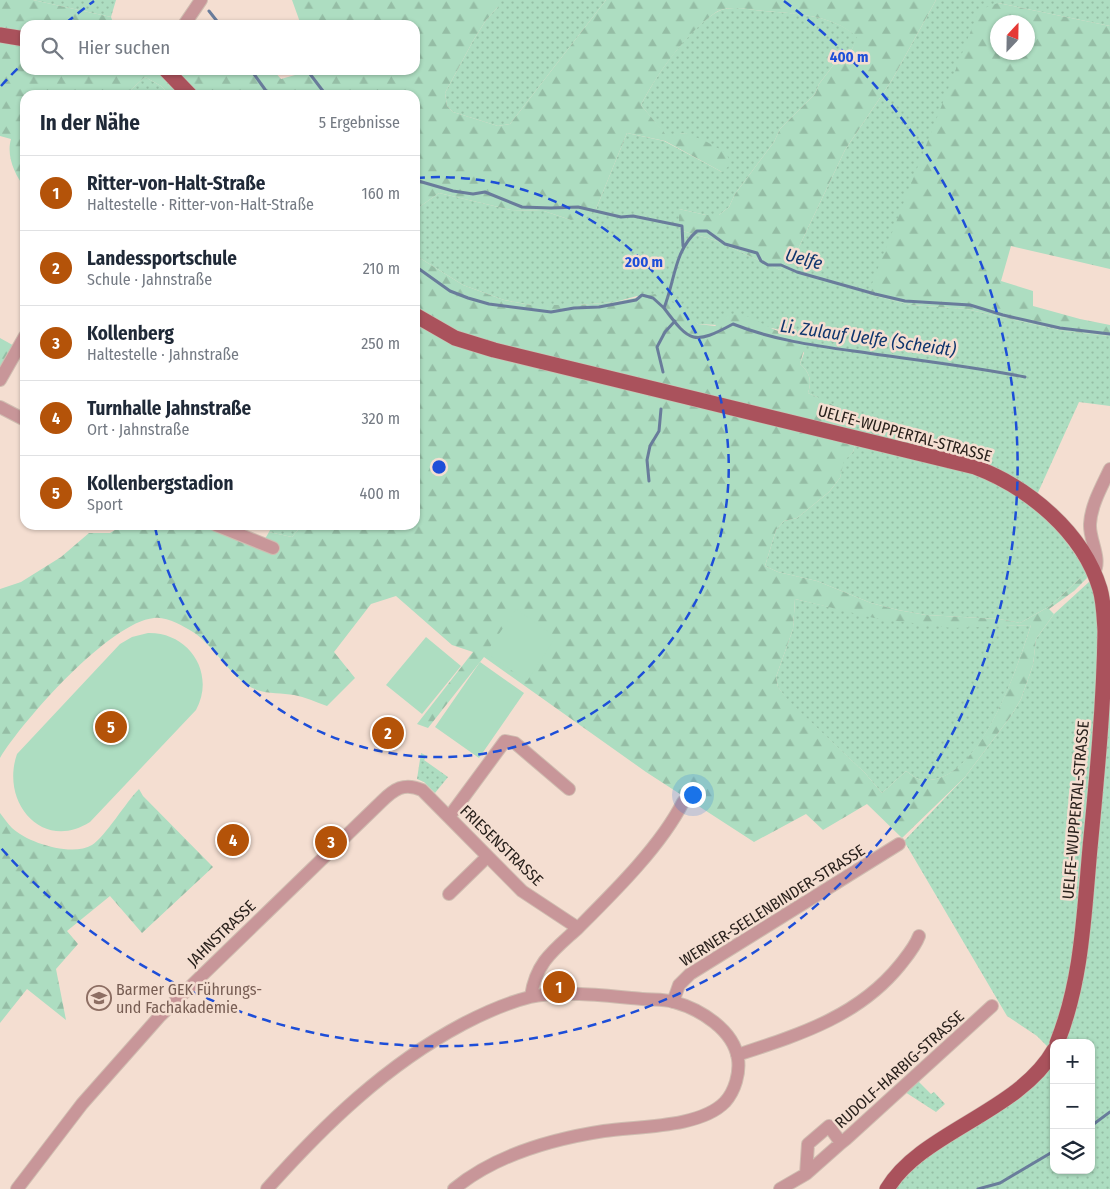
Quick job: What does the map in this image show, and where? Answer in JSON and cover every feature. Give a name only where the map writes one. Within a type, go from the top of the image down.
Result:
[{"type":"main road","points":[[0,35],[20,38]]},
{"type":"main road","points":[[171,75],[185,90]]},
{"type":"main road","name":"UELFE-WUPPERTAL-STRASSE","points":[[420,318],[455,338],[494,350],[928,454],[992,474],[1021,490],[1048,513],[1073,541],[1094,573],[1102,601],[1105,631],[1094,805],[1078,972],[1069,1014],[1060,1039]]},
{"type":"main road","points":[[887,1189],[907,1165],[1014,1092],[1043,1066],[1050,1056]]},
{"type":"street","points":[[187,20],[201,0]]},
{"type":"street","points":[[0,380],[20,345]]},
{"type":"street","points":[[0,407],[20,417]]},
{"type":"street","points":[[1094,573],[1097,564],[1090,534],[1090,520],[1094,504],[1110,469]]},
{"type":"street","points":[[229,530],[274,548]]},
{"type":"street","points":[[449,817],[505,740],[515,743],[569,789]]},
{"type":"street","name":"FRIESENSTRASSE","points":[[404,786],[422,790],[522,891],[578,928]]},
{"type":"street","name":"JAHNSTRASSE","points":[[17,1189],[82,1104],[159,1017],[381,802],[394,790],[404,786]]},
{"type":"street","points":[[531,996],[535,978],[542,961],[578,928],[659,840],[676,817],[683,802]]},
{"type":"street","name":"WERNER-SEELENBINDER-STRASSE","points":[[673,1002],[679,985],[690,974],[899,844]]},
{"type":"street","points":[[449,894],[487,857]]},
{"type":"street","points":[[737,1055],[794,1037],[824,1024],[869,997],[900,966],[909,954],[918,936]]},
{"type":"street","points":[[267,1189],[307,1144],[350,1103],[429,1043],[492,1009],[531,996],[609,996],[673,1002],[714,1022],[727,1034],[737,1055],[737,1075],[725,1102],[703,1116],[603,1131],[541,1145],[502,1160],[454,1189]]},
{"type":"street","name":"RUDOLF-HARBIG-STRASSE","points":[[806,1174],[808,1144],[829,1126],[841,1143],[992,1006]]},
{"type":"street","points":[[780,1189],[806,1174],[841,1143]]},
{"type":"green space","points":[[0,0],[33,0],[111,17],[112,20],[20,20],[20,33],[0,31]]},
{"type":"green space","points":[[33,0],[116,0],[111,17]]},
{"type":"green space","points":[[292,0],[498,0],[498,7],[486,20],[473,41],[445,93],[447,106],[453,112],[498,126],[510,124],[606,0],[936,0],[892,80],[845,150],[798,249],[780,270],[717,241],[679,230],[679,209],[706,215],[719,215],[729,207],[735,194],[774,142],[780,129],[815,94],[819,84],[835,63],[852,49],[857,37],[847,29],[825,19],[801,14],[739,8],[720,10],[715,13],[694,31],[673,55],[641,105],[666,135],[686,133],[707,142],[726,153],[731,164],[722,172],[665,141],[627,133],[596,209],[587,217],[571,220],[544,211],[511,210],[439,193],[420,206],[420,90],[192,90],[180,75],[277,75],[281,79],[295,75],[420,75],[420,20],[299,20]]},
{"type":"green space","points":[[498,0],[606,0],[510,124],[498,126],[453,112],[447,106],[445,93],[473,41],[486,20],[498,7]]},
{"type":"green space","points":[[936,0],[1110,0],[1110,26],[998,3],[993,15],[990,15],[990,21],[868,294],[911,305],[966,309],[1064,331],[1110,336],[1110,406],[1079,402],[1036,497],[1008,477],[858,434],[817,397],[808,393],[809,377],[806,370],[800,364],[804,353],[794,334],[772,328],[698,324],[692,319],[637,296],[615,302],[578,305],[531,305],[504,300],[463,285],[420,258],[420,206],[439,193],[511,210],[544,211],[571,220],[596,209],[627,133],[664,141],[722,172],[686,133],[666,136],[641,105],[655,80],[683,42],[704,21],[721,10],[739,8],[813,16],[848,29],[858,37],[852,49],[835,63],[819,84],[815,94],[780,129],[774,142],[735,194],[729,207],[719,215],[706,215],[679,209],[679,230],[717,241],[780,270],[798,249],[845,150],[892,80]]},
{"type":"green space","points":[[998,3],[1110,26],[1110,269],[1011,246],[1001,281],[1033,291],[1033,306],[1110,325],[1110,336],[1064,331],[966,309],[911,305],[868,294],[979,10]]},
{"type":"green space","points":[[0,39],[20,41],[20,75],[166,75],[181,90],[165,90],[145,77],[131,90],[20,90],[20,180],[12,165],[11,139],[0,136]]},
{"type":"green space","points":[[145,77],[165,90],[131,90]]},
{"type":"green space","points":[[420,258],[463,285],[504,300],[531,305],[578,305],[615,302],[655,294],[680,306],[698,324],[715,326],[729,314],[746,316],[781,332],[795,333],[802,330],[807,338],[800,364],[806,370],[809,377],[808,393],[831,404],[845,414],[855,426],[858,434],[494,347],[420,314]]},
{"type":"green space","points":[[420,321],[457,341],[856,442],[853,452],[844,461],[840,478],[829,492],[797,518],[784,521],[776,530],[765,566],[778,572],[817,581],[871,603],[898,610],[926,615],[999,619],[1020,623],[1050,606],[1087,572],[1089,576],[1074,591],[1049,609],[1054,614],[1036,639],[1033,665],[1021,699],[1011,716],[965,777],[902,838],[867,804],[823,830],[806,814],[754,842],[646,772],[484,657],[428,728],[417,724],[473,652],[452,645],[396,596],[371,604],[334,652],[355,678],[327,706],[290,694],[257,690],[240,679],[193,632],[169,620],[154,618],[136,624],[115,636],[92,654],[47,698],[11,741],[0,758],[0,589],[21,582],[61,557],[89,533],[110,533],[115,530],[228,530],[262,544],[269,532],[292,537],[298,530],[420,530]],"holes":[[[795,599],[874,618],[952,628],[1031,625],[1016,668],[993,720],[978,744],[962,764],[943,777],[921,780],[906,771],[882,793],[865,773],[788,700],[778,687],[776,677],[793,629]]]},
{"type":"green space","points":[[0,338],[18,348],[0,379]]},
{"type":"green space","points":[[856,442],[970,471],[1012,491],[1031,504],[1055,527],[1087,572],[1050,606],[1020,623],[999,619],[926,615],[898,610],[871,603],[817,581],[778,572],[765,566],[776,530],[784,521],[797,518],[829,492],[840,478],[843,461],[853,452]]},
{"type":"green space","points":[[270,530],[298,530],[292,537],[269,532]]},
{"type":"green space","points":[[1090,581],[1097,597],[1098,612],[1097,697],[1074,971],[1053,1039],[1050,1039],[1050,1049],[1037,1036],[1007,1016],[904,841],[965,777],[1011,716],[1021,699],[1033,665],[1036,639],[1054,614]]},
{"type":"green space","points":[[795,599],[834,608],[1001,626],[1031,625],[1006,694],[979,744],[962,764],[943,777],[923,780],[916,778],[906,771],[882,793],[865,773],[788,701],[778,687],[776,677],[793,629]]},
{"type":"green space","points":[[516,609],[556,637],[527,681],[486,653]]},
{"type":"green space","points":[[148,633],[176,639],[195,657],[203,682],[196,710],[90,822],[73,830],[56,831],[42,827],[29,818],[20,805],[15,790],[13,772],[17,754],[120,644],[132,637]]},
{"type":"green space","points":[[426,637],[461,666],[422,714],[386,685]]},
{"type":"green space","points":[[1110,647],[1110,1189],[893,1189],[901,1174],[1050,1060],[1050,1174],[1095,1174],[1095,1039],[1063,1039],[1065,1034]]},
{"type":"green space","points":[[480,662],[524,693],[479,758],[435,727]]},
{"type":"green space","points":[[421,753],[427,756],[424,760],[448,777],[435,793],[424,782],[417,779]]},
{"type":"green space","points":[[139,789],[143,796],[213,867],[142,933],[110,896],[67,931],[78,944],[56,969],[66,1020],[27,989],[0,1023],[0,813],[12,828],[28,839],[50,847],[73,850],[92,845],[97,841]]},
{"type":"green space","points":[[918,1081],[931,1094],[934,1092],[945,1104],[936,1112],[905,1092]]},
{"type":"waterway","name":"Uelfe","points":[[209,11],[216,20]]},
{"type":"waterway","name":"Uelfe","points":[[255,75],[265,90]]},
{"type":"waterway","points":[[311,75],[322,90]]},
{"type":"waterway","points":[[420,181],[453,191],[473,194],[485,192],[522,207],[578,207],[621,217],[633,216],[682,226],[683,246]]},
{"type":"waterway","name":"Uelfe","points":[[420,270],[450,291],[489,304],[551,312],[574,308],[599,307],[636,300],[642,295],[653,298],[664,308],[679,257],[689,239],[697,231],[707,231],[725,244],[757,253],[761,261],[768,265],[781,265],[797,272],[875,294],[905,301],[970,305],[1003,315],[1060,328],[1110,334]]},
{"type":"waterway","name":"Li. Zulauf Uelfe (Scheidt)","points":[[664,308],[680,328],[694,337],[709,335],[733,324],[767,335],[802,343],[1025,377]]},
{"type":"waterway","points":[[663,372],[657,347],[665,332],[675,321]]},
{"type":"waterway","points":[[649,481],[647,460],[650,446],[659,431],[661,409]]},
{"type":"waterway","points":[[1095,1123],[1110,1112]]},
{"type":"waterway","points":[[978,1189],[1000,1183],[1050,1153]]},
{"type":"place","name":"Kollenbergstadion","points":[[111,727]]},
{"type":"place","name":"Landessportschule","points":[[388,733]]},
{"type":"place","name":"Turnhalle Jahnstraße","points":[[233,840]]},
{"type":"place","name":"Kollenberg","points":[[331,842]]},
{"type":"place","name":"Ritter-von-Halt-Straße","points":[[559,987]]},
{"type":"place","name":"Barmer GEK Führungs- und Fachakademie","points":[[99,998]]}]
